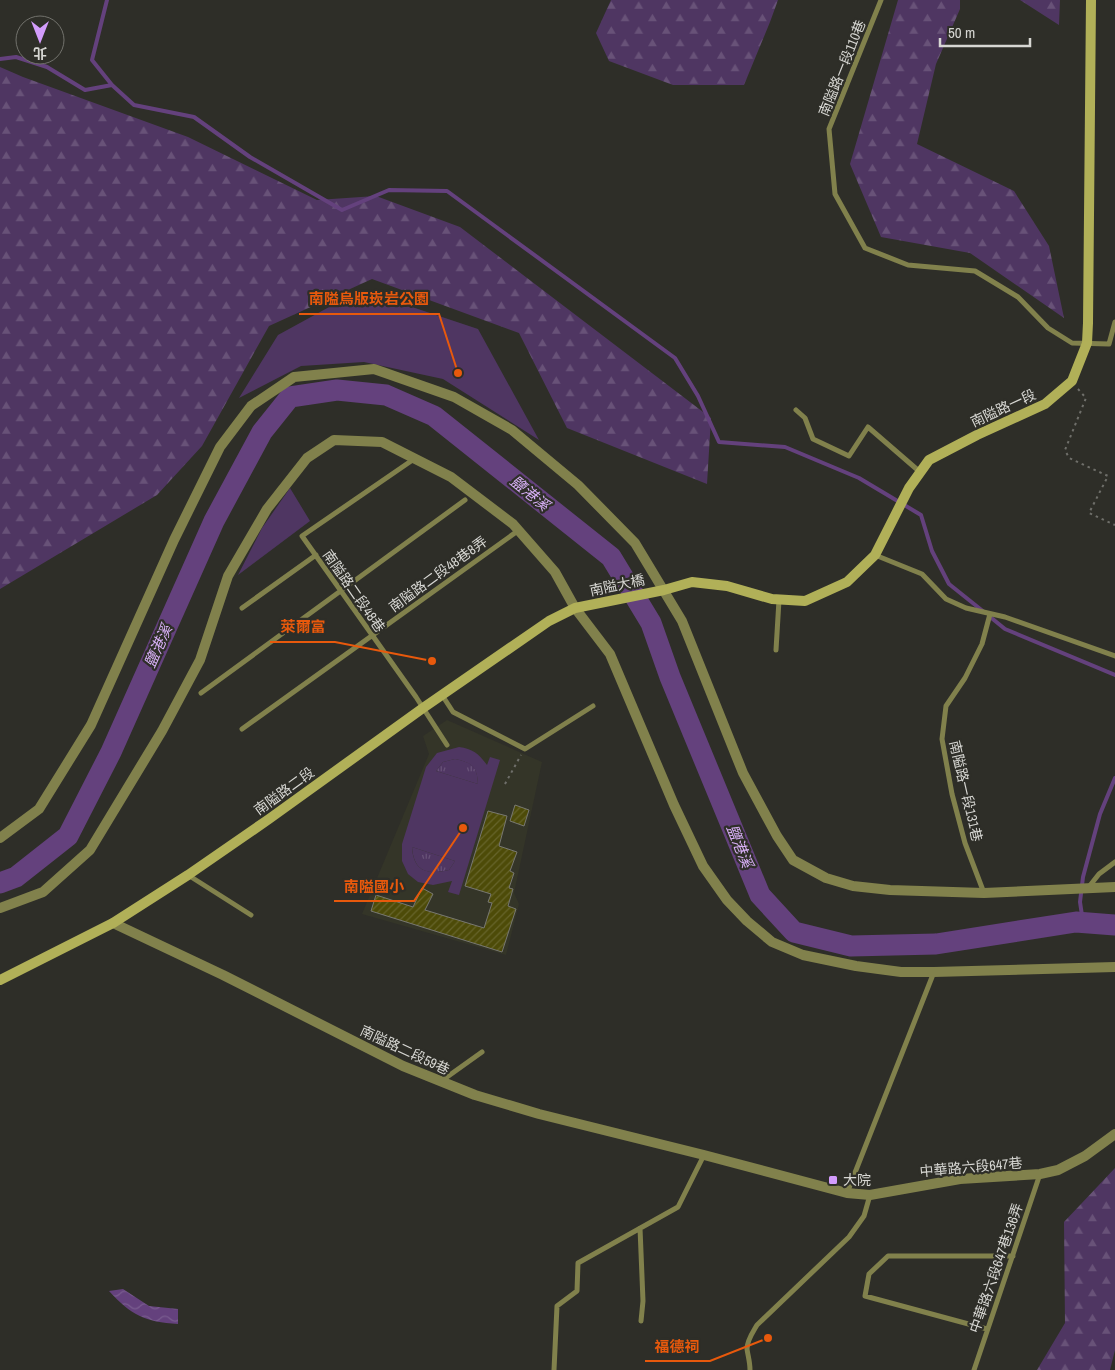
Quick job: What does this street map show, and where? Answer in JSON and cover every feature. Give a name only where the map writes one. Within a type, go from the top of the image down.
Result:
[{"type":"street","name":"南隘路一段","points":[[664,590],[692,582],[727,586],[772,599],[805,600],[848,582],[875,555],[908,488],[929,460],[976,435],[1045,404],[1072,381],[1086,343],[1091,0]]},
{"type":"street","points":[[0,838],[39,809],[91,725],[174,540],[220,447],[251,406],[294,377],[374,369],[454,397],[512,430],[578,485],[635,543],[682,622],[743,773],[777,836],[793,860],[826,878],[854,886],[890,890],[984,893],[1115,887]]},
{"type":"street","points":[[0,908],[43,892],[90,850],[162,731],[200,660],[228,576],[267,510],[307,458],[334,440],[382,442],[451,477],[513,524],[555,572],[575,608],[610,654],[674,805],[703,866],[727,900],[747,921],[772,942],[803,955],[856,966],[901,972],[1115,967]]},
{"type":"street","name":"南隘大橋","points":[[575,608],[664,590]]},
{"type":"street","name":"南隘路二段","points":[[0,980],[113,923],[188,875],[549,621],[575,608]]},
{"type":"street","name":"南隘路二段59巷","points":[[113,923],[223,975],[403,1066],[440,1082],[475,1095],[539,1114],[704,1155]]},
{"type":"street","name":"中華路六段647巷","points":[[704,1155],[847,1193],[870,1195],[960,1179],[1040,1174],[1058,1170],[1085,1156],[1115,1134]]},
{"type":"lane","name":"南隘路一段110巷","points":[[881,0],[829,129],[835,194],[865,248],[908,265],[974,271],[1018,297],[1048,328],[1072,343],[1110,344],[1115,322]]},
{"type":"lane","points":[[796,410],[805,418],[813,439],[850,456],[868,427],[920,472]]},
{"type":"lane","name":"南隘路二段48巷","points":[[414,459],[302,536],[342,591],[447,745]]},
{"type":"lane","points":[[201,693],[465,500]]},
{"type":"lane","name":"南隘路二段48巷8弄","points":[[242,729],[519,530]]},
{"type":"lane","points":[[242,608],[316,555]]},
{"type":"lane","points":[[875,555],[922,574],[946,599],[966,608],[1005,617],[1115,656]]},
{"type":"lane","points":[[776,650],[779,600]]},
{"type":"lane","name":"南隘路一段131巷","points":[[984,893],[965,843],[952,794],[942,739],[946,706],[965,678],[982,644],[990,614]]},
{"type":"lane","points":[[442,695],[453,712],[525,749],[593,706]]},
{"type":"lane","points":[[1088,888],[1100,874],[1115,862]]},
{"type":"lane","points":[[188,875],[251,915]]},
{"type":"lane","points":[[847,1193],[934,972]]},
{"type":"lane","points":[[440,1082],[482,1052]]},
{"type":"lane","points":[[554,1370],[557,1306],[577,1290],[578,1263],[678,1207],[704,1155]]},
{"type":"lane","name":"中華路六段647巷136弄","points":[[974,1370],[1040,1174]]},
{"type":"lane","points":[[750,1370],[747,1349],[750,1337],[757,1325],[850,1237],[864,1216],[870,1195]]},
{"type":"lane","points":[[640,1228],[643,1301],[641,1321]]},
{"type":"lane","points":[[987,1329],[865,1296],[869,1274],[888,1256],[1013,1256]]},
{"type":"path","points":[[1072,381],[1086,398],[1065,450],[1069,458],[1108,476],[1088,514],[1115,525]]},
{"type":"path","points":[[505,784],[525,749]]},
{"type":"shaded area","points":[[447,720],[542,762],[514,893],[519,904],[506,955],[362,914],[429,754],[423,736]]},
{"type":"green space","points":[[611,0],[778,0],[744,85],[673,85],[609,61],[596,33]]},
{"type":"green space","points":[[898,0],[960,0],[960,9],[936,64],[917,144],[1014,191],[1049,246],[1064,318],[970,253],[881,237],[850,164]]},
{"type":"green space","points":[[1020,0],[1060,0],[1059,25]]},
{"type":"green space","points":[[0,67],[188,137],[317,200],[376,196],[460,227],[711,418],[707,484],[567,428],[519,333],[372,279],[269,326],[202,446],[157,495],[0,589]]},
{"type":"green space","points":[[400,303],[478,329],[539,440],[443,379],[364,362],[301,366],[239,398],[278,335],[331,306]]},
{"type":"green space","points":[[290,488],[310,521],[238,575],[262,528]]},
{"type":"green space","points":[[459,747],[475,753],[487,765],[490,757],[500,760],[459,895],[448,892],[452,881],[433,885],[418,882],[408,874],[402,861],[402,844],[426,767],[437,753]],"holes":[[[455,759],[473,766],[478,784],[436,771],[443,762]],[[412,847],[455,861],[449,870],[429,872],[419,867],[413,856]]]},
{"type":"green space","points":[[455,759],[473,766],[477,773],[478,784],[436,771],[443,762]]},
{"type":"green space","points":[[412,847],[455,861],[449,870],[428,872],[419,867],[413,855]]},
{"type":"green space","points":[[1115,1168],[1115,1350],[1110,1370],[1037,1370],[1065,1323],[1064,1222]]},
{"type":"water","points":[[123,1289],[149,1306],[178,1309],[178,1324],[139,1316],[124,1306],[109,1291]]},
{"type":"building","points":[[515,805],[529,810],[524,826],[510,821]]},
{"type":"building","points":[[488,811],[507,816],[499,846],[517,852],[510,871],[514,873],[509,888],[513,889],[508,906],[516,909],[502,952],[371,911],[376,895],[413,907],[422,888],[433,894],[425,910],[484,928],[492,903],[488,902],[491,894],[465,886]]},
{"type":"waterway","points":[[107,0],[92,60],[112,85],[134,105],[194,117],[250,157],[342,210],[389,190],[447,191],[675,358],[698,396],[719,442],[785,447],[859,478],[921,515],[932,551],[949,584],[984,612]]},
{"type":"waterway","points":[[0,59],[16,57],[47,67],[85,90],[112,85]]},
{"type":"waterway","name":"鹽港溪","points":[[0,883],[16,877],[68,836],[111,752],[214,521],[262,432],[290,397],[337,390],[386,395],[434,416],[611,557],[651,623],[670,677],[760,895],[794,932],[851,946],[936,944],[1076,922],[1115,925]]},
{"type":"waterway","points":[[989,616],[1005,629],[1115,675]]},
{"type":"waterway","points":[[1083,922],[1080,902],[1083,877],[1100,814],[1115,778]]},
{"type":"place","name":"南隘烏版崁岩公園","points":[[458,373]]},
{"type":"place","name":"萊爾富","points":[[432,661]]},
{"type":"place","name":"南隘國小","points":[[463,828]]},
{"type":"place","name":"大院","points":[[833,1180]]},
{"type":"place","name":"福德祠","points":[[768,1338]]}]
